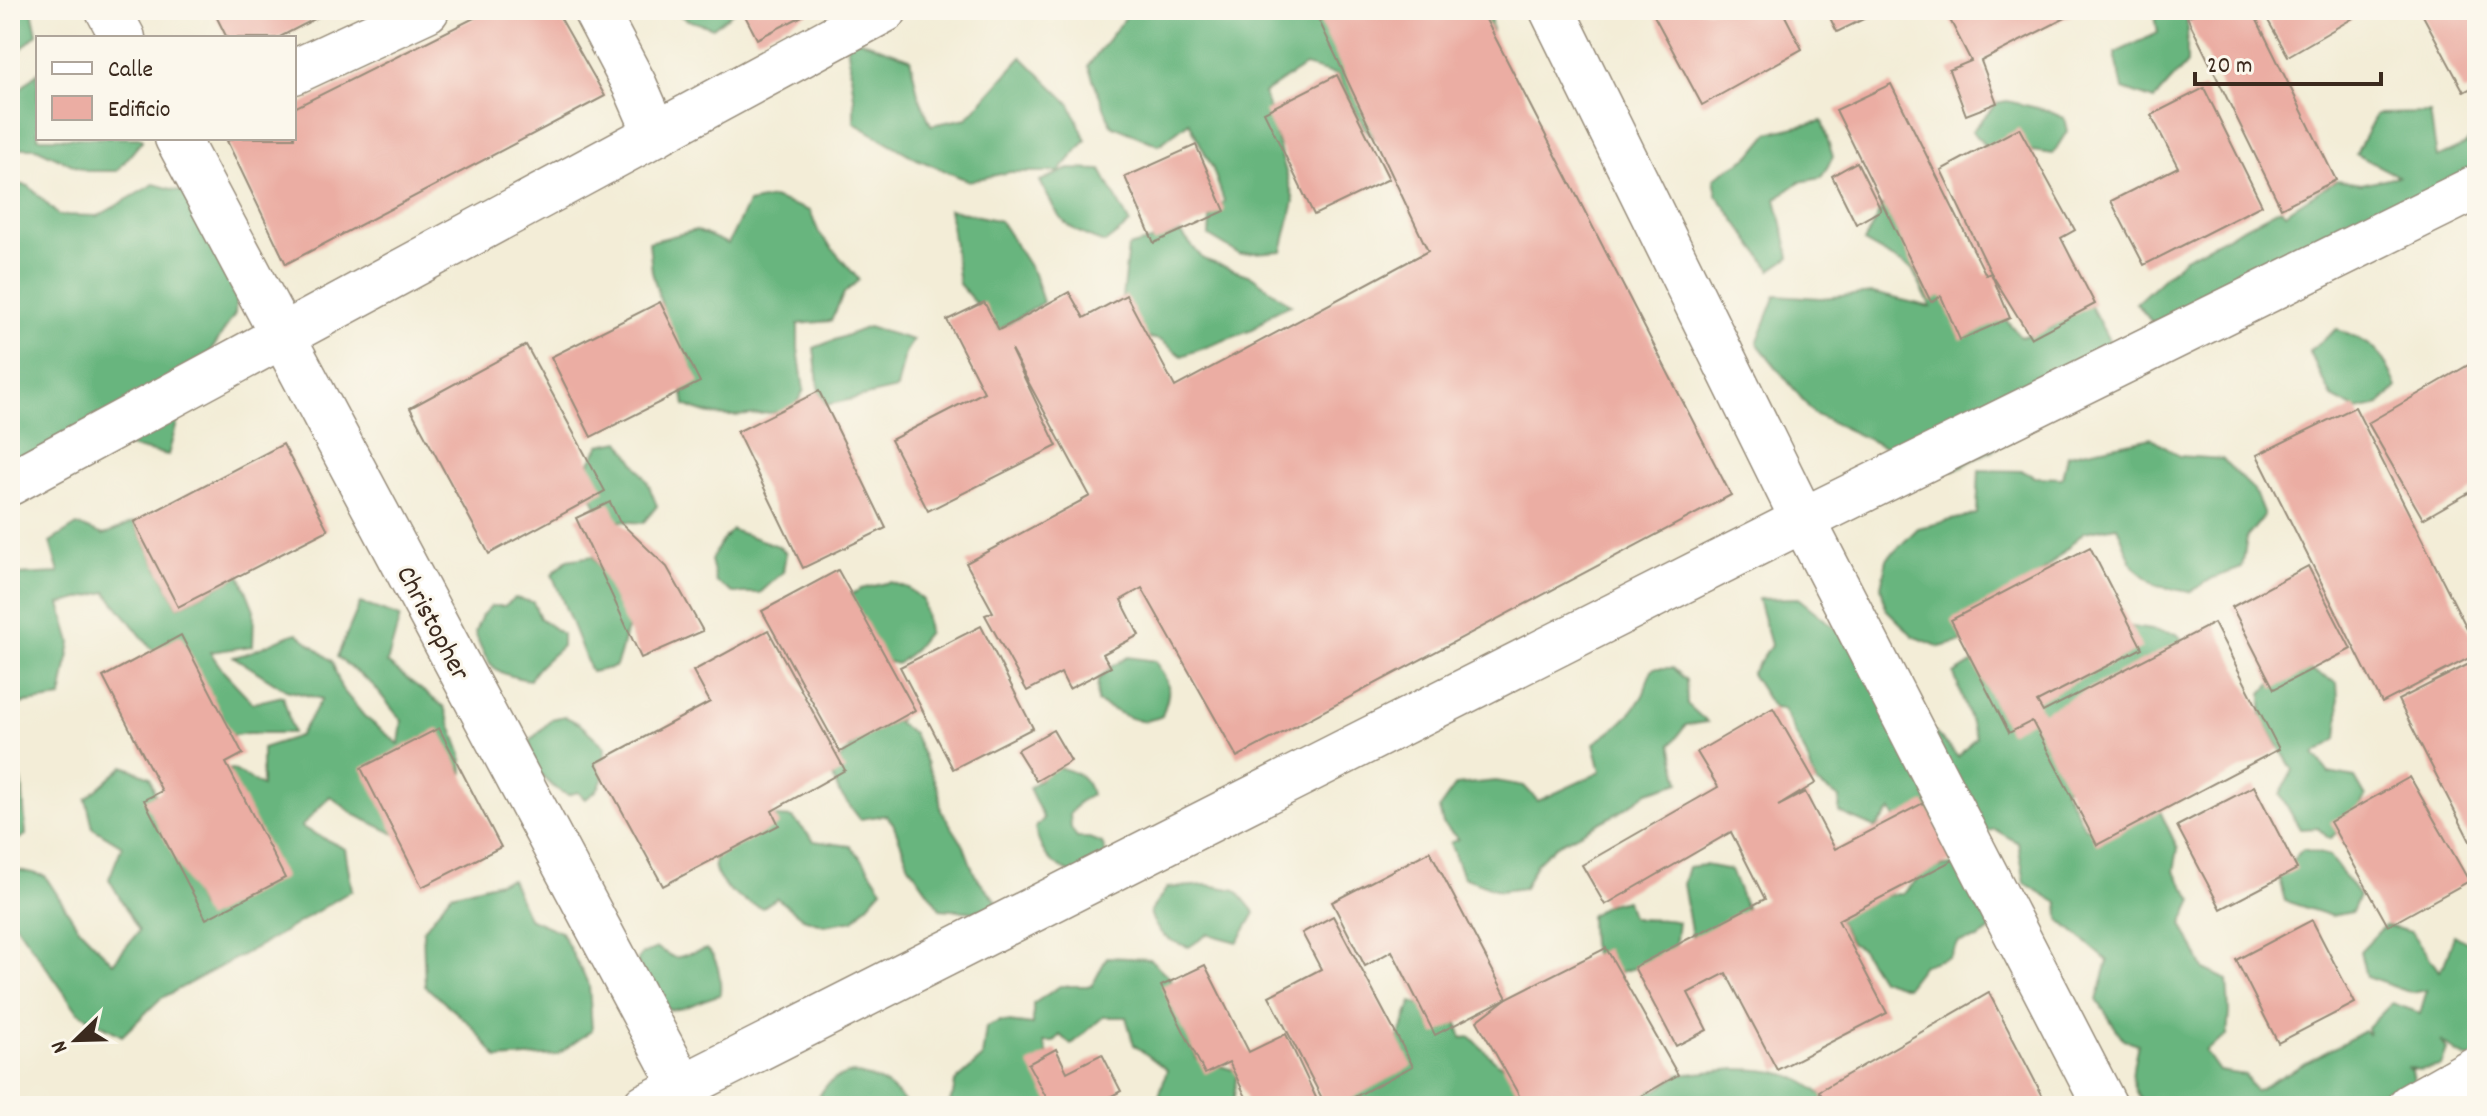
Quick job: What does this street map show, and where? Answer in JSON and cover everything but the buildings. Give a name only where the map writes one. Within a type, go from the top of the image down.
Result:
[{"type":"street","points":[[108,10],[122,36]]},
{"type":"street","points":[[296,71],[427,10]]},
{"type":"street","points":[[595,10],[656,134]]},
{"type":"street","points":[[10,483],[885,10]]},
{"type":"street","points":[[1552,10],[1803,520],[2105,1106]]},
{"type":"street","name":"Christopher","points":[[178,140],[283,336],[673,1099]]},
{"type":"street","points":[[673,1099],[1803,520],[2477,187]]},
{"type":"street","points":[[2410,1106],[2477,1068]]},
{"type":"green space","points":[[10,10],[32,10],[37,34],[10,60]]},
{"type":"green space","points":[[674,10],[736,10],[713,28],[685,19]]},
{"type":"green space","points":[[1131,10],[1302,10],[1311,21],[1377,31],[1426,10],[1490,10],[1496,80],[1386,150],[1364,127],[1337,75],[1305,66],[1264,93],[1294,201],[1282,251],[1239,254],[1209,236],[1210,219],[1224,201],[1212,167],[1189,122],[1159,145],[1111,125],[1088,66]]},
{"type":"green space","points":[[2154,10],[2214,10],[2202,21],[2187,18],[2187,63],[2154,100],[2123,89],[2115,53],[2158,33]]},
{"type":"green space","points":[[846,35],[910,58],[918,94],[931,125],[967,118],[1022,57],[1070,104],[1086,140],[1059,172],[1010,172],[969,181],[917,159],[854,123]]},
{"type":"green space","points":[[36,74],[36,140],[142,141],[117,171],[86,171],[36,148],[10,148],[10,99]]},
{"type":"green space","points":[[2007,101],[2046,110],[2064,118],[2067,131],[2053,154],[2032,151],[1996,159],[1972,131],[1997,103]]},
{"type":"green space","points":[[2430,113],[2437,158],[2465,145],[2477,131],[2477,198],[2161,333],[2136,303],[2185,258],[2281,208],[2285,213],[2336,180],[2361,184],[2398,176],[2356,154],[2376,114]]},
{"type":"green space","points":[[1822,121],[1833,157],[1821,178],[1799,182],[1776,199],[1790,257],[1771,270],[1717,195],[1714,178],[1751,155],[1769,133]]},
{"type":"green space","points":[[1069,169],[1101,170],[1130,224],[1105,243],[1070,227],[1052,205],[1040,181]]},
{"type":"green space","points":[[10,183],[29,186],[58,215],[98,216],[154,184],[211,200],[239,252],[235,314],[187,388],[168,455],[91,439],[10,482]]},
{"type":"green space","points":[[773,198],[810,211],[819,233],[859,280],[844,293],[831,321],[798,324],[804,390],[792,411],[725,416],[699,411],[685,405],[677,357],[652,272],[649,242],[696,230],[728,244],[748,203]]},
{"type":"green space","points":[[1884,203],[1994,306],[2021,337],[2053,327],[2084,293],[2114,350],[2013,440],[1954,470],[1891,450],[1814,414],[1757,343],[1776,295],[1821,298],[1873,293],[1931,307],[1912,269],[1864,242]]},
{"type":"green space","points":[[949,209],[1000,221],[1034,274],[1043,302],[999,330],[959,284]]},
{"type":"green space","points":[[1181,233],[1203,259],[1253,277],[1291,305],[1275,311],[1252,330],[1182,356],[1160,340],[1118,332],[1128,247]]},
{"type":"green space","points":[[868,327],[913,340],[905,353],[897,389],[826,405],[819,391],[814,348]]},
{"type":"green space","points":[[2337,329],[2368,344],[2387,365],[2397,387],[2380,405],[2357,410],[2332,397],[2309,351]]},
{"type":"green space","points":[[2152,438],[2179,456],[2222,459],[2254,490],[2264,516],[2247,537],[2242,568],[2213,578],[2190,592],[2157,586],[2133,566],[2117,526],[2084,532],[1973,639],[1940,647],[1913,636],[1886,609],[1881,586],[1887,559],[1918,528],[1977,514],[1979,470],[2023,471],[2034,477],[2062,478],[2067,455]]},
{"type":"green space","points":[[620,441],[647,481],[657,506],[643,523],[619,521],[598,508],[588,488],[590,462],[600,445]]},
{"type":"green space","points":[[134,522],[178,607],[240,575],[254,610],[253,646],[210,652],[253,703],[283,696],[293,733],[247,733],[204,740],[158,657],[106,592],[60,604],[71,642],[61,698],[10,705],[10,623],[18,618],[18,575],[59,573],[50,542],[77,525],[104,535]]},
{"type":"green space","points":[[732,530],[778,546],[786,553],[783,572],[760,593],[733,593],[716,582],[711,560]]},
{"type":"green space","points":[[593,556],[631,621],[615,667],[591,672],[552,574],[567,560]]},
{"type":"green space","points":[[890,582],[908,588],[923,600],[928,632],[912,652],[897,664],[865,656],[850,595]]},
{"type":"green space","points":[[515,598],[533,602],[540,618],[562,634],[562,646],[530,680],[508,675],[493,666],[483,653],[475,632],[482,615],[491,606],[504,606]]},
{"type":"green space","points":[[1798,598],[1840,632],[1958,757],[1976,737],[1954,674],[2010,640],[2070,612],[2177,634],[2194,653],[2095,767],[2064,789],[2085,828],[2112,816],[2160,811],[2178,849],[2174,871],[2193,900],[2182,924],[2204,969],[2227,980],[2227,1036],[2205,1051],[2219,1071],[2245,1075],[2255,1091],[2364,1031],[2368,1034],[2367,1028],[2392,1003],[2420,1013],[2427,990],[2412,993],[2366,977],[2360,951],[2385,925],[2411,932],[2439,971],[2454,935],[2477,948],[2477,1062],[2441,1041],[2447,1050],[2441,1066],[2419,1070],[2407,1067],[2412,1071],[2417,1093],[2387,1099],[2383,1106],[2147,1106],[2133,1085],[2138,1044],[2123,1039],[2097,1000],[2108,961],[2059,919],[2058,903],[2025,883],[2018,843],[1994,829],[1952,847],[1907,842],[1891,810],[1875,828],[1839,812],[1840,798],[1816,783],[1783,709],[1773,708],[1751,674],[1771,645],[1758,599]]},
{"type":"green space","points":[[360,603],[400,617],[387,663],[444,707],[462,755],[464,798],[395,834],[355,815],[330,796],[301,827],[345,849],[352,890],[270,940],[160,999],[122,1036],[78,1012],[10,916],[10,868],[45,876],[78,927],[113,963],[139,931],[109,879],[122,846],[93,828],[86,799],[124,766],[150,777],[163,821],[200,908],[238,895],[206,775],[232,769],[262,786],[262,748],[299,736],[322,699],[286,690],[234,657],[297,633],[332,661],[341,688],[364,716],[399,744],[402,721],[373,685],[337,657]]},
{"type":"green space","points":[[1128,657],[1155,661],[1164,676],[1168,692],[1162,716],[1136,720],[1097,702],[1098,680],[1111,667]]},
{"type":"green space","points":[[1654,668],[1672,668],[1686,680],[1687,704],[1707,722],[1686,725],[1671,745],[1680,782],[1648,792],[1622,811],[1555,846],[1536,864],[1524,888],[1500,891],[1463,877],[1450,843],[1458,839],[1443,824],[1439,809],[1456,785],[1496,781],[1524,786],[1538,801],[1601,772],[1594,743],[1632,711],[1644,694]]},
{"type":"green space","points":[[2310,670],[2337,683],[2339,715],[2337,739],[2314,754],[2329,773],[2355,778],[2366,797],[2351,821],[2329,839],[2318,828],[2300,829],[2280,794],[2293,770],[2262,719],[2262,694],[2277,678]]},
{"type":"green space","points":[[564,716],[580,724],[605,747],[601,783],[585,799],[578,792],[568,795],[552,786],[540,774],[533,759],[530,741],[552,719]]},
{"type":"green space","points":[[900,718],[897,723],[913,733],[939,791],[941,810],[964,846],[975,875],[998,903],[975,912],[940,909],[909,865],[893,823],[886,815],[860,819],[839,792],[830,770],[857,741]]},
{"type":"green space","points":[[10,765],[22,782],[26,835],[10,844]]},
{"type":"green space","points":[[1049,765],[1076,773],[1089,787],[1091,795],[1079,802],[1070,814],[1071,828],[1077,838],[1102,843],[1108,859],[1081,877],[1050,860],[1038,839],[1035,828],[1044,819],[1029,788],[1041,778]]},
{"type":"green space","points":[[761,816],[793,818],[814,841],[850,846],[882,889],[854,920],[824,925],[803,918],[777,898],[762,908],[742,899],[718,877],[715,857],[729,838]]},
{"type":"green space","points":[[2303,849],[2330,856],[2359,896],[2352,912],[2331,916],[2285,901],[2278,875]]},
{"type":"green space","points":[[1959,864],[2011,914],[1978,939],[1959,942],[1949,957],[1923,965],[1906,987],[1880,979],[1861,949],[1851,943],[1838,920],[1852,896],[1903,894],[1926,869]]},
{"type":"green space","points":[[1705,865],[1731,870],[1746,908],[1746,927],[1692,937],[1683,884],[1688,867]]},
{"type":"green space","points":[[511,879],[528,918],[561,932],[589,985],[592,1030],[557,1055],[498,1059],[470,1024],[425,986],[423,931],[451,894]]},
{"type":"green space","points":[[1207,885],[1236,890],[1255,913],[1238,942],[1208,934],[1189,947],[1164,936],[1150,912],[1167,888]]},
{"type":"green space","points":[[1626,900],[1631,917],[1678,922],[1674,957],[1617,973],[1599,968],[1591,944],[1590,916],[1605,905]]},
{"type":"green space","points":[[657,948],[675,958],[707,949],[718,970],[720,995],[670,1010],[653,997],[637,961],[642,954]]},
{"type":"green space","points":[[1107,957],[1150,959],[1171,979],[1168,999],[1183,1023],[1197,1059],[1237,1071],[1233,1106],[1156,1106],[1167,1070],[1134,1045],[1126,1017],[1103,1017],[1071,1045],[1060,1035],[1054,1042],[1044,1042],[1049,1059],[1093,1106],[947,1106],[955,1082],[982,1058],[986,1027],[1000,1021],[1033,1025],[1033,1004],[1060,986],[1092,986]]},
{"type":"green space","points":[[1412,1002],[1455,1016],[1462,1038],[1471,1037],[1498,1064],[1521,1071],[1553,1106],[1352,1106],[1349,1098],[1362,1043],[1399,1037]]},
{"type":"green space","points":[[1735,1069],[1788,1075],[1810,1086],[1833,1106],[1603,1106],[1607,1090],[1657,1090],[1678,1075]]},
{"type":"green space","points":[[853,1073],[884,1084],[907,1106],[815,1106],[829,1083]]}]
